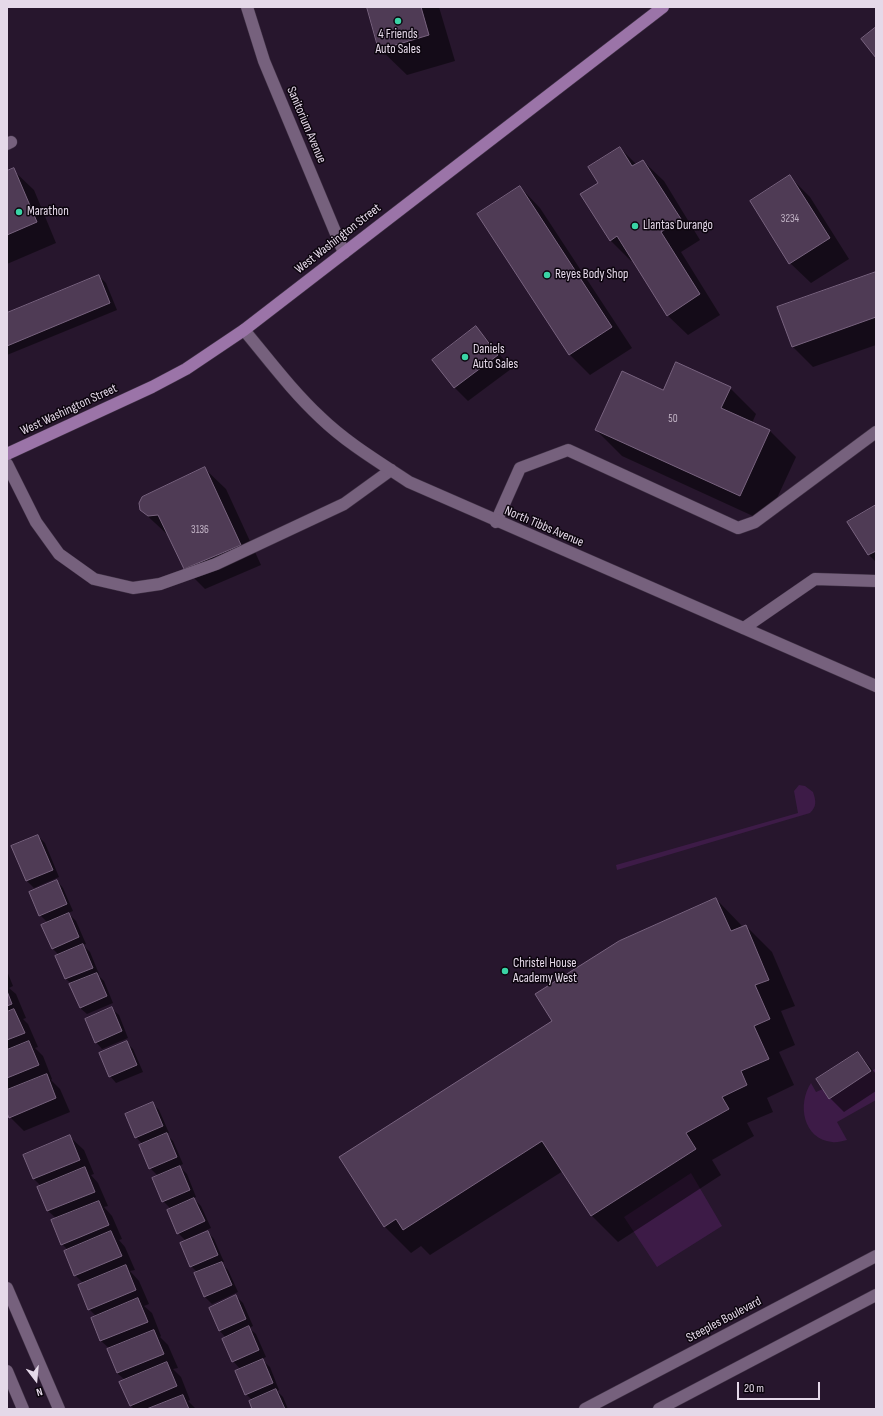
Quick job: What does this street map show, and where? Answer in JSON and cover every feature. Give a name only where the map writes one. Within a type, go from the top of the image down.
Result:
[{"type":"main road","name":"West Washington Street","points":[[7,454],[152,387],[186,368],[244,330],[663,7]]},
{"type":"street","name":"Sanitorium Avenue","points":[[247,7],[264,61],[344,252]]},
{"type":"street","name":"North Tibbs Avenue","points":[[244,330],[288,384],[321,418],[347,440],[409,482],[496,522],[876,686]]},
{"type":"street","points":[[496,522],[520,468],[568,450],[738,528],[755,522],[876,432]]},
{"type":"street","points":[[7,464],[36,522],[59,554],[94,579],[133,588],[160,584],[216,564],[344,504],[390,470]]},
{"type":"street","points":[[744,628],[815,579],[876,581]]},
{"type":"street","name":"Steeples Boulevard","points":[[585,1409],[876,1256]]},
{"type":"street","points":[[7,1288],[59,1409]]},
{"type":"street","points":[[659,1409],[876,1295]]},
{"type":"street","points":[[7,1371],[23,1409]]},
{"type":"shaded area","points":[[799,785],[805,786],[813,792],[815,803],[814,808],[810,813],[617,870],[616,865],[798,813],[794,791]]},
{"type":"shaded area","points":[[876,1068],[876,1100],[837,1122],[847,1140],[832,1142],[822,1139],[809,1128],[805,1119],[804,1101],[811,1083],[816,1092],[823,1089],[830,1099]]},
{"type":"shaded area","points":[[691,1173],[722,1226],[657,1267],[624,1217]]},
{"type":"building","name":"4 Friends Auto Sales","points":[[367,7],[421,7],[429,35],[379,50]]},
{"type":"building","points":[[876,27],[876,58],[861,39]]},
{"type":"building","name":"Llantas Durango","points":[[620,147],[632,166],[643,160],[681,219],[661,232],[700,294],[667,316],[617,236],[610,241],[580,194],[598,183],[588,167]]},
{"type":"building","name":"Marathon","points":[[14,168],[37,222],[7,235],[7,171]]},
{"type":"building","points":[[790,175],[830,238],[789,264],[750,201]]},
{"type":"building","name":"Reyes Body Shop","points":[[520,186],[612,327],[569,355],[477,214]]},
{"type":"building","points":[[876,272],[876,317],[792,347],[777,307]]},
{"type":"building","points":[[99,275],[110,303],[7,346],[7,313]]},
{"type":"building","name":"Daniels Auto Sales","points":[[476,326],[498,355],[454,388],[432,360]]},
{"type":"building","points":[[676,362],[731,387],[721,408],[770,430],[740,496],[595,430],[622,371],[663,390]]},
{"type":"building","points":[[205,467],[241,545],[184,569],[158,515],[148,516],[140,510],[139,503],[142,497]]},
{"type":"building","points":[[876,505],[876,551],[868,555],[847,522]]},
{"type":"building","points":[[38,835],[53,870],[26,881],[11,846]]},
{"type":"building","points":[[57,880],[67,904],[39,916],[29,892]]},
{"type":"building","points":[[716,898],[731,931],[746,925],[769,980],[755,985],[770,1019],[754,1026],[769,1059],[741,1071],[747,1085],[722,1097],[729,1109],[686,1133],[696,1149],[591,1216],[542,1141],[403,1230],[396,1219],[384,1227],[339,1157],[552,1021],[535,994],[619,941]]},
{"type":"building","points":[[69,913],[79,937],[52,949],[41,925]]},
{"type":"building","points":[[83,944],[93,968],[65,979],[55,956]]},
{"type":"building","points":[[97,973],[107,996],[80,1008],[69,984]]},
{"type":"building","points":[[7,991],[12,1004],[7,1006]]},
{"type":"building","points":[[112,1007],[122,1031],[95,1043],[85,1019]]},
{"type":"building","points":[[14,1009],[25,1033],[7,1040],[7,1012]]},
{"type":"building","points":[[29,1041],[39,1065],[7,1078],[7,1050]]},
{"type":"building","points":[[127,1041],[137,1065],[109,1077],[99,1053]]},
{"type":"building","points":[[858,1052],[871,1071],[829,1099],[816,1079]]},
{"type":"building","points":[[47,1074],[56,1098],[9,1118],[7,1113],[7,1090]]},
{"type":"building","points":[[153,1102],[163,1126],[135,1138],[125,1114]]},
{"type":"building","points":[[167,1133],[177,1157],[149,1169],[139,1145]]},
{"type":"building","points":[[70,1135],[80,1160],[33,1179],[23,1155]]},
{"type":"building","points":[[180,1166],[190,1190],[162,1202],[152,1178]]},
{"type":"building","points":[[85,1167],[95,1192],[47,1211],[37,1187]]},
{"type":"building","points":[[194,1198],[205,1221],[177,1234],[167,1210]]},
{"type":"building","points":[[99,1201],[109,1225],[61,1245],[51,1220]]},
{"type":"building","points":[[111,1231],[122,1256],[74,1276],[64,1251]]},
{"type":"building","points":[[208,1231],[218,1255],[190,1267],[180,1243]]},
{"type":"building","points":[[222,1262],[232,1285],[204,1297],[194,1273]]},
{"type":"building","points":[[126,1265],[136,1290],[88,1310],[78,1285]]},
{"type":"building","points":[[236,1295],[246,1319],[219,1331],[209,1308]]},
{"type":"building","points":[[138,1298],[148,1322],[100,1341],[91,1318]]},
{"type":"building","points":[[249,1326],[259,1350],[232,1362],[222,1339]]},
{"type":"building","points":[[154,1330],[164,1354],[117,1373],[107,1349]]},
{"type":"building","points":[[263,1359],[273,1383],[245,1395],[235,1371]]},
{"type":"building","points":[[167,1362],[177,1386],[130,1406],[119,1382]]},
{"type":"building","points":[[276,1389],[285,1409],[252,1409],[249,1401]]},
{"type":"building","points":[[183,1395],[189,1409],[147,1409]]},
{"type":"place","name":"4 Friends Auto Sales","points":[[398,21]]},
{"type":"place","name":"Marathon","points":[[19,212]]},
{"type":"place","name":"Llantas Durango","points":[[635,226]]},
{"type":"place","name":"Reyes Body Shop","points":[[547,275]]},
{"type":"place","name":"Daniels Auto Sales","points":[[465,357]]},
{"type":"place","name":"Christel House Academy West","points":[[505,971]]}]
